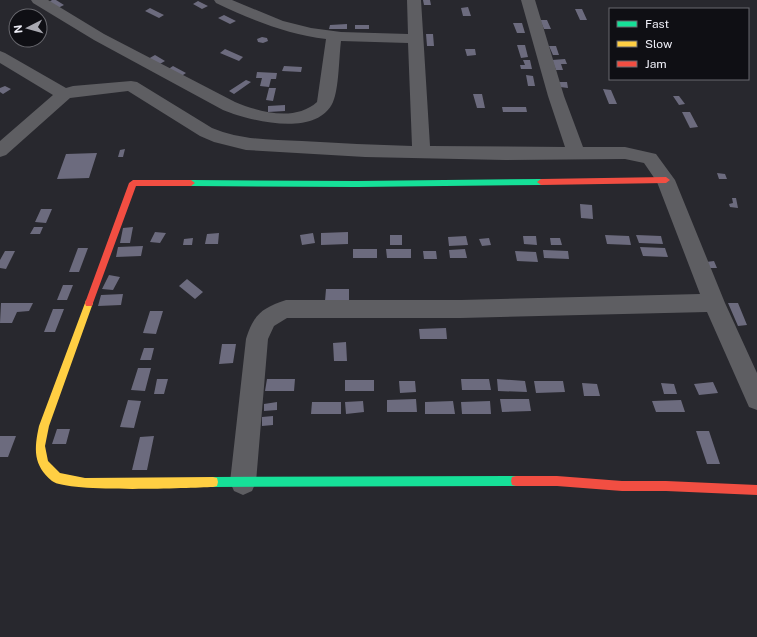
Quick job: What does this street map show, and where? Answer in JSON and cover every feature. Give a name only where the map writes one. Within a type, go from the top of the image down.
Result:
[{"type":"street","points":[[38,0],[99,37],[229,106],[251,115],[294,118],[314,113],[324,105],[327,96],[334,35]]},
{"type":"street","points":[[221,0],[288,27],[334,35],[416,39]]},
{"type":"street","points":[[414,0],[421,151]]},
{"type":"street","points":[[528,0],[556,96],[576,153]]},
{"type":"street","points":[[0,56],[64,94]]},
{"type":"street","points":[[0,151],[64,94],[73,91],[130,86],[206,132],[220,138],[239,142],[365,151],[505,154],[625,153],[650,158],[666,180],[714,303],[757,398]]},
{"type":"street","points":[[666,180],[357,184],[133,183],[44,426],[40,446],[43,463],[57,478],[85,483],[556,481],[622,486],[666,486],[757,490]]},
{"type":"street","points":[[243,482],[257,339],[261,326],[266,319],[273,314],[286,309],[461,309],[714,303]]},
{"type":"building","points":[[56,0],[64,5],[58,8],[49,2]]},
{"type":"building","points":[[423,0],[430,0],[431,5],[424,5]]},
{"type":"building","points":[[198,1],[208,6],[202,9],[193,4]]},
{"type":"building","points":[[468,7],[471,16],[463,16],[461,8]]},
{"type":"building","points":[[150,8],[164,15],[159,18],[145,11]]},
{"type":"building","points":[[575,9],[582,9],[587,20],[580,20]]},
{"type":"building","points":[[224,15],[236,21],[230,24],[218,18]]},
{"type":"building","points":[[540,20],[547,20],[551,29],[544,29]]},
{"type":"building","points":[[513,23],[522,23],[525,33],[517,33]]},
{"type":"building","points":[[347,24],[347,29],[329,29],[330,25]]},
{"type":"building","points":[[355,25],[369,25],[369,29],[355,29]]},
{"type":"building","points":[[426,34],[433,34],[434,46],[427,46]]},
{"type":"building","points":[[262,37],[267,38],[268,41],[263,43],[258,42],[257,39]]},
{"type":"building","points":[[517,45],[525,45],[528,57],[521,58]]},
{"type":"building","points":[[549,46],[556,46],[559,55],[553,55]]},
{"type":"building","points":[[225,49],[243,57],[239,61],[220,53]]},
{"type":"building","points":[[465,49],[475,49],[476,55],[467,56]]},
{"type":"building","points":[[155,55],[165,61],[158,65],[148,59]]},
{"type":"building","points":[[565,59],[567,64],[561,64],[563,70],[556,70],[552,60]]},
{"type":"building","points":[[523,60],[530,60],[532,69],[521,69],[520,65],[525,65]]},
{"type":"building","points":[[173,66],[186,73],[180,77],[167,70]]},
{"type":"building","points":[[284,66],[302,67],[301,72],[282,71]]},
{"type":"building","points":[[257,72],[277,73],[276,79],[271,79],[269,87],[260,86],[262,78],[256,78]]},
{"type":"building","points":[[526,75],[533,76],[535,86],[528,86]]},
{"type":"building","points":[[246,80],[251,82],[234,94],[229,91]]},
{"type":"building","points":[[559,82],[567,82],[568,88],[560,87]]},
{"type":"building","points":[[5,86],[11,89],[3,94],[0,92],[0,88]]},
{"type":"building","points":[[269,88],[276,88],[273,101],[266,100]]},
{"type":"building","points":[[603,89],[611,90],[617,104],[609,104]]},
{"type":"building","points":[[473,94],[482,94],[485,108],[477,108]]},
{"type":"building","points":[[673,96],[679,96],[685,104],[679,105]]},
{"type":"building","points":[[285,105],[285,111],[268,112],[268,106]]},
{"type":"building","points":[[502,107],[526,107],[527,112],[503,112]]},
{"type":"building","points":[[682,112],[690,112],[698,127],[690,128]]},
{"type":"building","points":[[125,149],[123,157],[118,157],[120,150]]},
{"type":"building","points":[[97,153],[89,178],[57,179],[66,154]]},
{"type":"building","points":[[717,173],[725,174],[727,179],[719,179]]},
{"type":"building","points":[[732,198],[736,198],[738,208],[730,207],[729,204],[733,203]]},
{"type":"building","points":[[580,204],[592,205],[593,219],[581,218]]},
{"type":"building","points":[[41,209],[52,209],[46,223],[35,222]]},
{"type":"building","points":[[34,227],[43,227],[40,234],[30,234]]},
{"type":"building","points":[[133,227],[130,243],[120,243],[123,228]]},
{"type":"building","points":[[155,232],[166,233],[160,243],[150,242]]},
{"type":"building","points":[[348,232],[348,244],[321,245],[321,233]]},
{"type":"building","points":[[219,233],[218,244],[205,244],[207,234]]},
{"type":"building","points":[[313,233],[315,243],[302,245],[300,235]]},
{"type":"building","points":[[390,235],[402,235],[402,245],[390,245]]},
{"type":"building","points":[[605,235],[629,236],[631,245],[607,244]]},
{"type":"building","points":[[636,235],[661,236],[663,244],[639,243]]},
{"type":"building","points":[[466,236],[468,245],[449,246],[448,237]]},
{"type":"building","points":[[523,236],[536,236],[537,245],[524,244]]},
{"type":"building","points":[[193,238],[192,245],[183,245],[184,239]]},
{"type":"building","points":[[489,238],[491,245],[482,246],[479,239]]},
{"type":"building","points":[[550,238],[560,238],[562,245],[551,245]]},
{"type":"building","points":[[143,246],[141,256],[116,257],[118,247]]},
{"type":"building","points":[[640,247],[665,248],[668,257],[643,256]]},
{"type":"building","points":[[78,248],[88,248],[79,272],[69,272]]},
{"type":"building","points":[[353,249],[377,249],[377,258],[353,258]]},
{"type":"building","points":[[386,249],[411,249],[411,258],[387,258]]},
{"type":"building","points":[[465,249],[467,258],[450,258],[449,250]]},
{"type":"building","points":[[543,250],[568,251],[569,259],[544,258]]},
{"type":"building","points":[[5,251],[15,251],[6,269],[0,268],[0,260]]},
{"type":"building","points":[[423,251],[436,251],[437,259],[424,259]]},
{"type":"building","points":[[515,251],[536,252],[538,262],[517,261]]},
{"type":"building","points":[[714,261],[717,268],[709,268],[706,262]]},
{"type":"building","points":[[109,275],[120,277],[113,290],[102,289]]},
{"type":"building","points":[[187,279],[203,292],[195,299],[179,286]]},
{"type":"building","points":[[63,285],[73,285],[67,300],[57,300]]},
{"type":"building","points":[[326,289],[349,289],[349,300],[325,301]]},
{"type":"building","points":[[123,294],[121,305],[98,306],[101,295]]},
{"type":"building","points":[[1,303],[33,303],[29,311],[17,312],[12,323],[0,323]]},
{"type":"building","points":[[728,303],[738,303],[747,325],[738,326]]},
{"type":"building","points":[[53,309],[64,309],[55,332],[44,332]]},
{"type":"building","points":[[150,311],[163,311],[156,334],[143,333]]},
{"type":"building","points":[[446,328],[447,339],[420,339],[419,329]]},
{"type":"building","points":[[346,342],[347,361],[334,361],[333,343]]},
{"type":"building","points":[[222,344],[236,344],[233,363],[219,364]]},
{"type":"building","points":[[144,348],[154,348],[151,360],[140,360]]},
{"type":"building","points":[[138,368],[151,368],[145,391],[131,390]]},
{"type":"building","points":[[157,379],[168,379],[164,394],[154,394]]},
{"type":"building","points":[[267,379],[295,379],[294,391],[265,391]]},
{"type":"building","points":[[461,379],[489,379],[491,390],[462,390]]},
{"type":"building","points":[[497,379],[525,381],[527,392],[498,391]]},
{"type":"building","points":[[345,380],[374,380],[374,391],[345,391]]},
{"type":"building","points":[[399,381],[415,381],[416,392],[400,393]]},
{"type":"building","points":[[534,381],[563,381],[565,392],[536,393]]},
{"type":"building","points":[[713,382],[718,393],[699,395],[694,384]]},
{"type":"building","points":[[582,383],[597,384],[600,396],[584,396]]},
{"type":"building","points":[[661,383],[674,384],[677,394],[664,394]]},
{"type":"building","points":[[416,399],[417,412],[387,412],[387,400]]},
{"type":"building","points":[[500,399],[529,399],[531,411],[502,412]]},
{"type":"building","points":[[128,400],[141,401],[134,428],[120,427]]},
{"type":"building","points":[[681,400],[685,412],[656,412],[652,401]]},
{"type":"building","points":[[363,401],[364,412],[346,414],[345,402]]},
{"type":"building","points":[[453,401],[455,414],[425,414],[425,402]]},
{"type":"building","points":[[490,401],[491,414],[462,414],[461,402]]},
{"type":"building","points":[[277,402],[277,410],[264,411],[264,404]]},
{"type":"building","points":[[312,402],[341,402],[341,414],[311,414]]},
{"type":"building","points":[[273,416],[273,425],[262,426],[262,417]]},
{"type":"building","points":[[57,429],[70,429],[66,444],[52,444]]},
{"type":"building","points":[[696,431],[709,431],[720,464],[707,464]]},
{"type":"building","points":[[0,436],[16,436],[8,457],[0,457]]},
{"type":"building","points":[[154,436],[147,470],[132,470],[140,437]]},
{"type":"traffic: fast","points":[[191,183],[357,184],[541,182]]},
{"type":"traffic: fast","points":[[213,482],[516,481]]},
{"type":"traffic: slow","points":[[89,303],[44,426],[40,446],[43,463],[57,478],[85,483],[213,482]]},
{"type":"traffic: jam","points":[[541,182],[666,180]]},
{"type":"traffic: jam","points":[[89,303],[133,183],[191,183]]},
{"type":"traffic: jam","points":[[516,481],[557,481],[622,486],[666,486],[757,490]]}]
